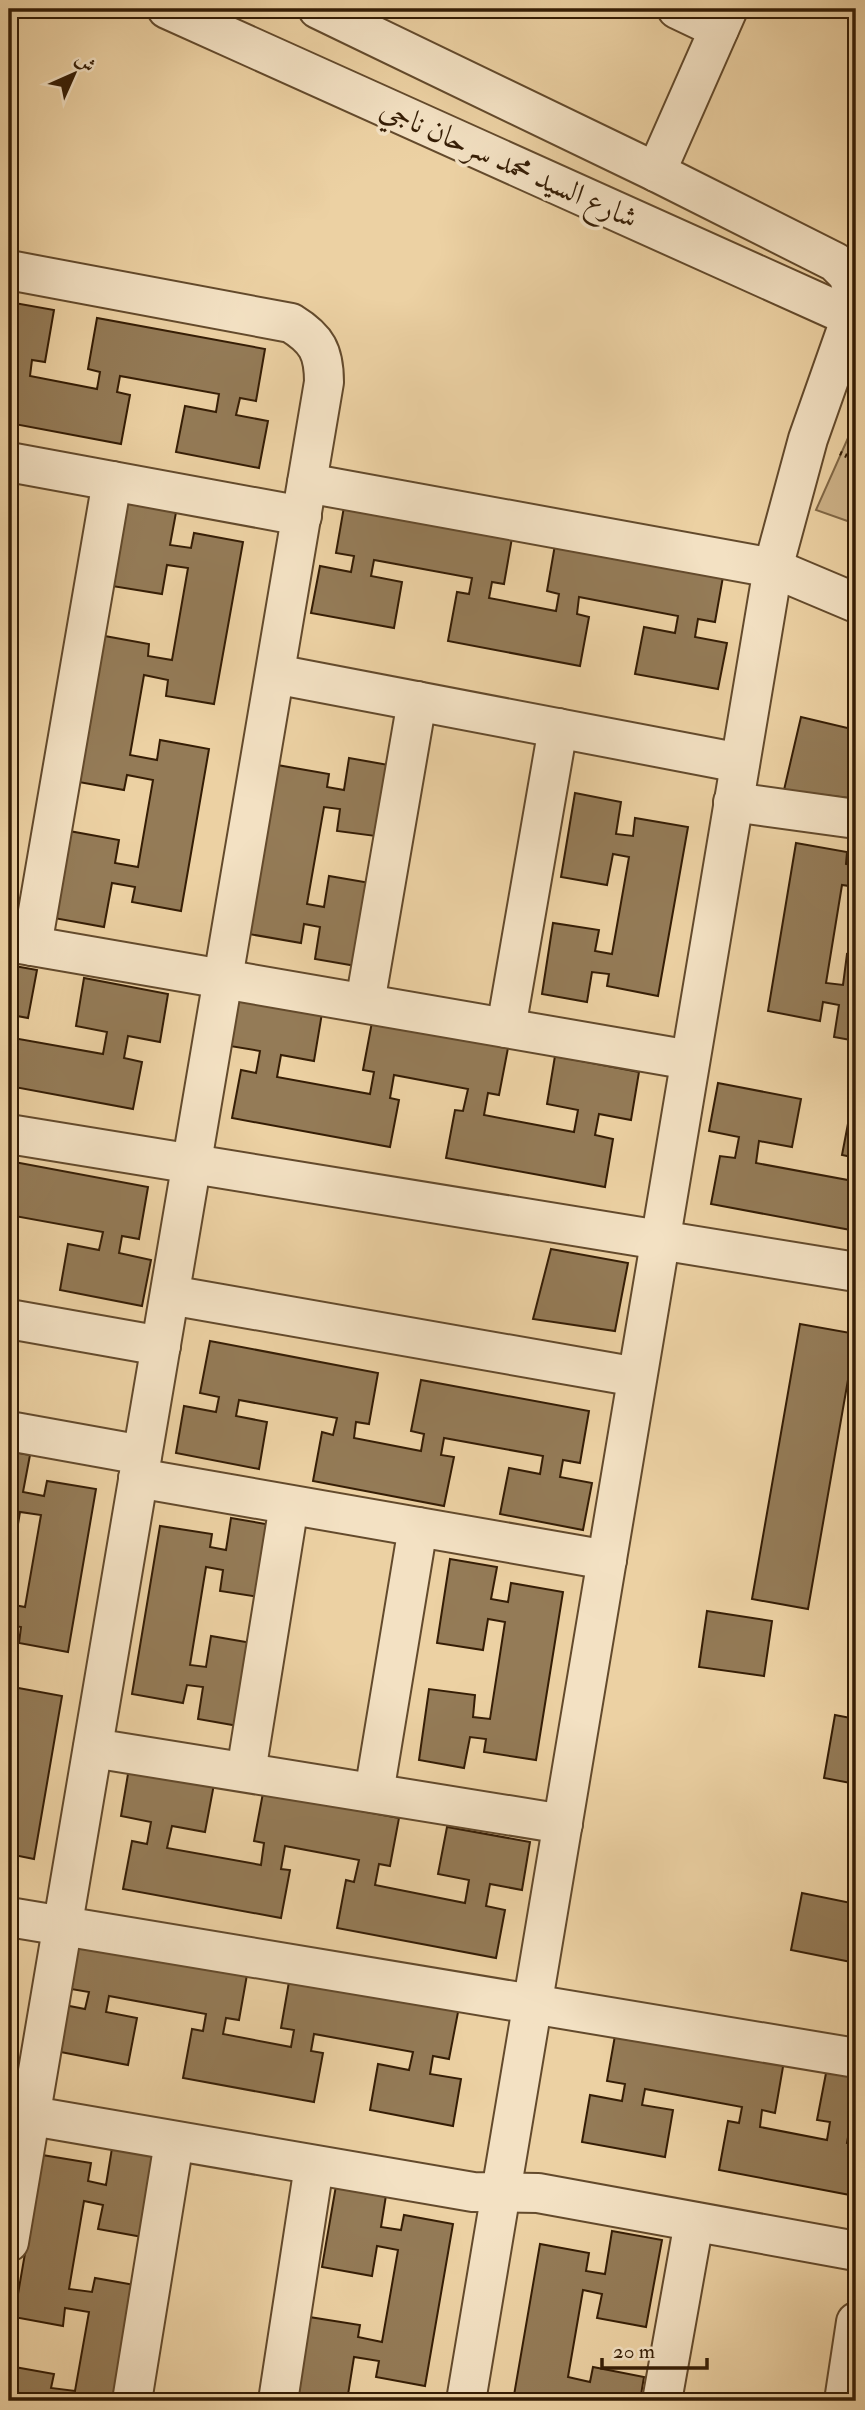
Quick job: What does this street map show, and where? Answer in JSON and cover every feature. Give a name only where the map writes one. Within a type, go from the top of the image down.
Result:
[{"type":"street","name":"شارع السيد محمد سرحان ناجي","points":[[167,9],[854,318]]},
{"type":"street","points":[[318,9],[656,172],[835,262],[848,275],[854,294],[854,318],[808,439],[773,568],[466,2401]]},
{"type":"street","points":[[656,172],[724,19],[677,9]]},
{"type":"street","points":[[9,270],[291,323],[306,332],[318,346],[324,364],[275,674],[93,1748],[62,1926],[20,2114],[9,2242]]},
{"type":"street","points":[[9,461],[112,481],[304,499],[773,568],[856,603]]},
{"type":"street","points":[[112,481],[20,944],[690,1060]]},
{"type":"street","points":[[275,674],[740,763]]},
{"type":"street","points":[[365,1003],[417,701]]},
{"type":"street","points":[[506,1028],[558,728]]},
{"type":"street","points":[[733,803],[856,819]]},
{"type":"street","points":[[9,1134],[856,1272]]},
{"type":"street","points":[[170,1295],[638,1377]]},
{"type":"street","points":[[9,1320],[161,1346]]},
{"type":"street","points":[[9,1431],[289,1505],[607,1560]]},
{"type":"street","points":[[246,1772],[289,1505]]},
{"type":"street","points":[[374,1793],[418,1527]]},
{"type":"street","points":[[93,1748],[563,1824]]},
{"type":"street","points":[[9,1917],[856,2058]]},
{"type":"street","points":[[20,2114],[473,2192],[538,2193],[856,2251]]},
{"type":"street","points":[[132,2401],[174,2142]]},
{"type":"street","points":[[278,2401],[314,2166]]},
{"type":"street","points":[[662,2401],[694,2222]]},
{"type":"street","points":[[844,2401],[856,2322]]},
{"type":"shaded area","points":[[856,420],[856,524],[816,510]]},
{"type":"building","points":[[9,302],[54,310],[45,362],[32,360],[30,376],[97,389],[100,372],[88,369],[97,318],[265,349],[256,401],[240,398],[236,415],[268,421],[259,468],[176,452],[185,406],[216,412],[219,394],[120,376],[117,392],[130,395],[121,444],[9,423],[9,372],[13,356],[9,355]]},
{"type":"building","points":[[127,499],[177,507],[170,545],[191,548],[194,533],[243,542],[214,704],[166,696],[168,680],[144,675],[130,755],[157,760],[160,740],[209,749],[181,911],[132,902],[135,887],[112,883],[104,927],[54,918],[69,831],[119,840],[115,863],[138,867],[153,780],[127,775],[124,790],[73,781],[99,635],[149,644],[148,656],[172,660],[188,568],[167,565],[162,594],[112,586]]},
{"type":"building","points":[[345,501],[513,532],[504,584],[492,582],[489,598],[556,611],[559,594],[547,591],[556,539],[724,571],[715,622],[698,619],[695,637],[727,643],[718,689],[635,674],[644,627],[675,633],[678,616],[579,597],[577,614],[589,617],[580,666],[448,641],[457,592],[469,594],[472,578],[374,560],[371,576],[402,582],[394,628],[311,613],[320,566],[351,572],[354,556],[336,553]]},
{"type":"building","points":[[801,717],[856,730],[856,799],[784,790]]},
{"type":"building","points":[[349,758],[394,766],[383,837],[337,831],[340,809],[324,807],[307,904],[324,907],[329,876],[376,884],[362,967],[315,959],[320,927],[304,924],[301,943],[249,934],[277,765],[329,774],[327,787],[344,790]]},
{"type":"building","points":[[575,793],[621,802],[616,834],[633,836],[635,818],[688,827],[658,996],[607,986],[609,974],[592,972],[587,1002],[542,994],[553,923],[599,930],[595,951],[612,954],[629,857],[613,854],[607,885],[561,877]]},
{"type":"building","points":[[796,843],[847,852],[846,864],[856,866],[856,887],[842,885],[826,983],[843,985],[847,954],[856,956],[856,1041],[834,1037],[839,1005],[823,1002],[820,1021],[768,1011]]},
{"type":"building","points":[[9,965],[37,970],[28,1018],[17,1016],[13,1038],[103,1054],[107,1032],[76,1026],[84,978],[168,994],[160,1042],[128,1036],[124,1058],[142,1062],[133,1109],[9,1086]]},
{"type":"building","points":[[239,998],[322,1013],[314,1061],[281,1055],[277,1077],[370,1094],[374,1072],[363,1070],[372,1022],[508,1048],[499,1095],[488,1093],[484,1115],[574,1132],[578,1110],[547,1104],[555,1056],[639,1072],[631,1120],[599,1114],[595,1135],[613,1139],[605,1187],[446,1158],[455,1110],[463,1111],[468,1089],[394,1075],[390,1098],[399,1100],[390,1147],[232,1118],[241,1070],[256,1073],[260,1051],[230,1046]]},
{"type":"building","points":[[718,1083],[801,1099],[792,1147],[759,1141],[756,1163],[848,1180],[852,1157],[842,1155],[851,1108],[856,1109],[856,1231],[711,1204],[720,1156],[735,1158],[739,1137],[709,1131]]},
{"type":"building","points":[[9,1161],[148,1187],[139,1239],[122,1236],[119,1253],[151,1260],[142,1306],[60,1290],[68,1244],[99,1250],[103,1232],[9,1215]]},
{"type":"building","points":[[551,1249],[628,1263],[615,1331],[533,1319]]},
{"type":"building","points":[[800,1324],[856,1334],[808,1609],[752,1599]]},
{"type":"building","points":[[210,1341],[378,1373],[369,1424],[356,1422],[354,1438],[421,1451],[424,1434],[411,1431],[421,1380],[589,1411],[580,1463],[563,1460],[560,1477],[592,1483],[583,1530],[500,1514],[509,1468],[540,1474],[543,1456],[444,1438],[441,1455],[454,1457],[444,1506],[313,1481],[322,1432],[333,1435],[337,1418],[239,1400],[236,1416],[267,1422],[259,1469],[176,1453],[184,1406],[216,1412],[219,1397],[200,1393]]},
{"type":"building","points":[[9,1451],[30,1455],[23,1492],[44,1496],[47,1481],[96,1489],[68,1652],[19,1643],[21,1627],[9,1625],[9,1604],[25,1607],[41,1515],[20,1512],[15,1542],[9,1541]]},
{"type":"building","points":[[231,1518],[277,1526],[266,1598],[220,1591],[223,1570],[206,1567],[190,1665],[206,1667],[211,1636],[258,1644],[244,1727],[198,1719],[203,1687],[187,1685],[183,1703],[132,1694],[160,1526],[212,1534],[210,1547],[226,1550]]},
{"type":"building","points":[[450,1559],[497,1567],[491,1599],[508,1602],[511,1583],[563,1592],[536,1760],[484,1752],[486,1739],[470,1737],[464,1768],[419,1760],[429,1689],[475,1695],[473,1717],[490,1719],[505,1622],[488,1619],[483,1650],[437,1643]]},
{"type":"building","points":[[707,1611],[772,1621],[764,1676],[699,1667]]},
{"type":"building","points":[[13,1687],[62,1696],[34,1859],[9,1854],[9,1707]]},
{"type":"building","points":[[835,1715],[856,1719],[856,1784],[824,1778]]},
{"type":"building","points":[[129,1768],[214,1784],[205,1832],[172,1826],[167,1848],[261,1865],[264,1843],[254,1841],[263,1793],[399,1818],[390,1866],[379,1864],[375,1885],[465,1903],[469,1880],[438,1874],[447,1827],[530,1842],[522,1890],[490,1884],[486,1906],[505,1910],[496,1958],[337,1928],[346,1880],[354,1882],[359,1860],[285,1846],[281,1869],[290,1870],[281,1918],[123,1889],[132,1841],[147,1844],[151,1822],[121,1816]]},
{"type":"building","points":[[802,1893],[856,1904],[856,1963],[791,1950]]},
{"type":"building","points":[[80,1938],[248,1969],[239,2020],[226,2018],[223,2034],[291,2047],[294,2030],[281,2028],[290,1976],[459,2007],[449,2059],[433,2056],[430,2074],[461,2079],[453,2126],[370,2110],[378,2064],[409,2070],[413,2052],[314,2034],[311,2051],[323,2053],[314,2102],[183,2078],[192,2029],[203,2031],[206,2014],[109,1996],[106,2012],[137,2018],[128,2065],[45,2049],[54,2003],[85,2009],[89,1992],[71,1989]]},
{"type":"building","points":[[616,2030],[784,2061],[775,2113],[762,2110],[760,2127],[827,2140],[830,2122],[817,2120],[827,2068],[856,2074],[856,2128],[850,2126],[847,2143],[856,2145],[850,2195],[719,2170],[728,2121],[739,2123],[742,2107],[645,2089],[642,2105],[673,2110],[665,2157],[582,2142],[590,2095],[622,2101],[625,2084],[607,2081]]},
{"type":"building","points":[[113,2142],[163,2151],[148,2238],[98,2229],[103,2205],[84,2201],[69,2289],[92,2292],[95,2278],[146,2287],[126,2401],[9,2401],[9,2366],[54,2374],[51,2388],[75,2391],[89,2312],[65,2308],[63,2326],[14,2317],[42,2155],[91,2163],[88,2181],[106,2185]]},
{"type":"building","points":[[337,2180],[387,2189],[381,2227],[401,2230],[404,2215],[453,2224],[425,2386],[376,2377],[379,2361],[354,2357],[347,2401],[294,2401],[309,2317],[360,2325],[358,2337],[382,2342],[398,2250],[377,2246],[372,2276],[322,2267]]},
{"type":"building","points":[[612,2231],[662,2240],[646,2327],[597,2318],[602,2294],[583,2290],[568,2377],[590,2382],[593,2367],[644,2377],[640,2401],[585,2401],[564,2397],[564,2401],[513,2401],[540,2244],[589,2253],[586,2271],[605,2274]]}]
